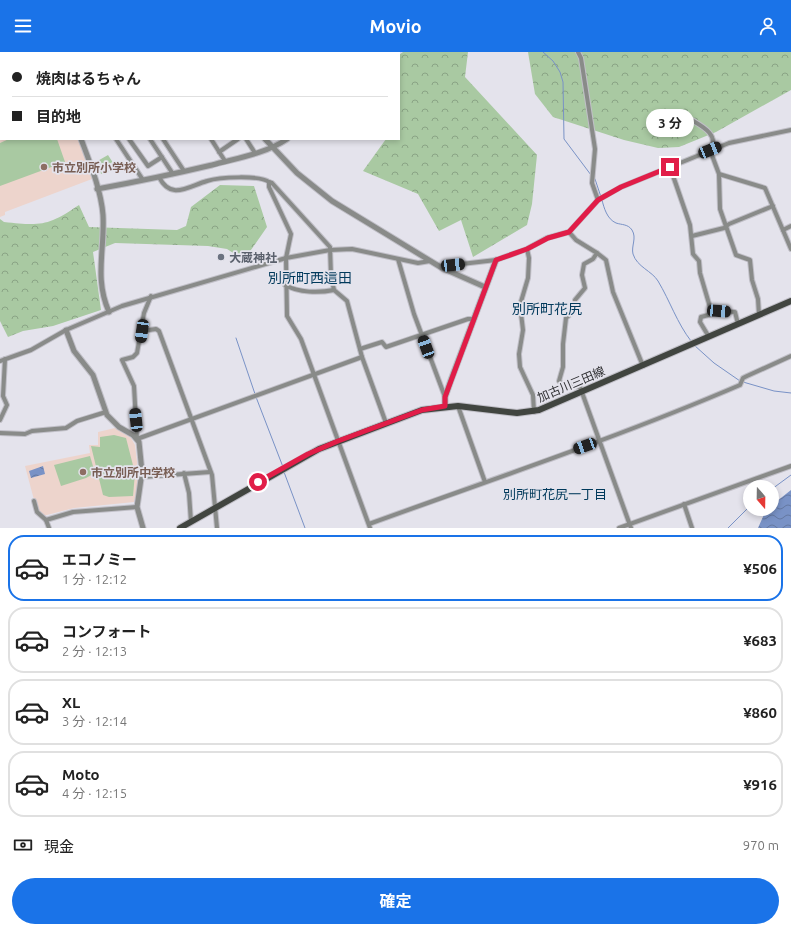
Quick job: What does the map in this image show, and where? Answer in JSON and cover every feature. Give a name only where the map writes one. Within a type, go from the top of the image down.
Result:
[{"type":"main road","name":"加古川三田線","points":[[180,528],[296,460],[338,441],[386,423],[422,410],[445,406],[458,406],[517,413],[534,412],[791,301]]},
{"type":"street","points":[[578,52],[582,64],[595,149],[592,183],[598,200]]},
{"type":"street","points":[[678,116],[684,115],[705,127],[712,135],[712,148],[710,150],[719,174],[720,209],[736,255],[750,260],[752,263],[752,280],[758,299],[759,315]]},
{"type":"street","points":[[442,268],[444,266],[496,260],[527,249],[548,238],[569,232],[598,200],[621,187],[729,143],[791,130]]},
{"type":"street","points":[[81,140],[97,189],[102,215],[101,289],[109,312]]},
{"type":"street","points":[[117,140],[143,180]]},
{"type":"street","points":[[131,140],[148,166],[162,158]]},
{"type":"street","points":[[151,140],[173,174]]},
{"type":"street","points":[[165,140],[184,171]]},
{"type":"street","points":[[212,140],[225,161]]},
{"type":"street","points":[[219,152],[237,140]]},
{"type":"street","points":[[247,140],[255,153]]},
{"type":"street","points":[[266,140],[272,149],[305,181],[327,197],[442,268],[485,287]]},
{"type":"street","points":[[97,189],[173,174],[272,149],[286,140]]},
{"type":"street","points":[[670,167],[692,236],[691,242],[693,254],[699,261],[700,273],[712,314]]},
{"type":"street","points":[[719,174],[765,188],[791,249]]},
{"type":"street","points":[[159,177],[164,186],[171,190],[192,188],[206,181],[218,178],[259,178],[272,183],[283,194],[330,250],[331,276],[334,290],[347,301],[362,357],[386,423]]},
{"type":"street","points":[[269,182],[269,187],[290,234],[286,258],[286,316],[301,339],[370,526],[740,385],[743,378],[791,356]]},
{"type":"street","points":[[692,236],[726,226],[772,206]]},
{"type":"street","points":[[783,230],[791,226]]},
{"type":"street","points":[[569,232],[576,240],[606,260],[613,292],[643,366]]},
{"type":"street","points":[[527,249],[529,258],[528,278],[520,305],[523,330],[519,354],[520,367],[533,395],[534,412]]},
{"type":"street","points":[[0,361],[31,350],[66,330],[151,296],[286,258],[330,250],[366,251],[418,263],[430,261]]},
{"type":"street","points":[[597,253],[593,259],[584,264],[582,275],[585,288],[575,300],[574,310],[566,318],[563,344],[563,367],[559,381],[562,384],[579,386],[582,391],[630,526]]},
{"type":"street","points":[[398,259],[422,335],[445,397],[445,406]]},
{"type":"street","points":[[445,397],[496,260]]},
{"type":"street","points":[[285,284],[292,288],[322,293],[334,290]]},
{"type":"street","points":[[143,528],[137,507],[142,477],[137,439],[134,386],[122,360],[133,357],[137,353],[144,313],[151,296]]},
{"type":"street","points":[[710,337],[700,322],[701,317],[719,311],[735,312],[738,324]]},
{"type":"street","points":[[360,349],[382,342],[386,347],[468,319],[474,319]]},
{"type":"street","points":[[142,331],[156,329],[159,331],[210,472],[217,528]]},
{"type":"street","points":[[66,330],[74,351],[93,375],[101,392],[102,403],[106,412],[119,427],[137,439]]},
{"type":"street","points":[[137,439],[362,357]]},
{"type":"street","points":[[0,420],[7,405],[3,396],[5,359]]},
{"type":"street","points":[[458,406],[485,482]]},
{"type":"street","points":[[0,433],[25,434],[32,431],[66,428],[77,421],[106,412]]},
{"type":"street","points":[[619,528],[630,526],[684,504],[791,466]]},
{"type":"street","points":[[142,477],[210,472]]},
{"type":"street","points":[[184,473],[191,522]]},
{"type":"street","points":[[34,501],[37,512],[46,520],[49,528]]},
{"type":"street","points":[[684,504],[692,528]]},
{"type":"street","points":[[46,520],[73,512],[137,507]]},
{"type":"shaded area","name":"市立別所小学校","points":[[0,140],[78,140],[92,179],[5,212],[5,215],[0,217]]},
{"type":"shaded area","name":"市立別所中学校","points":[[115,428],[131,438],[135,445],[139,478],[134,502],[74,508],[43,516],[37,511],[25,466],[90,453],[89,445],[98,445],[98,432]]},
{"type":"green space","points":[[403,52],[468,52],[465,77],[537,155],[532,204],[527,225],[473,257],[461,220],[439,231],[418,194],[363,171],[385,140],[400,140],[400,54]]},
{"type":"green space","points":[[528,52],[791,52],[791,90],[716,132],[679,147],[658,148],[624,140],[553,117],[535,94]]},
{"type":"green space","points":[[7,140],[57,140],[65,162],[0,186],[0,143]]},
{"type":"green space","points":[[108,155],[117,169],[101,174],[100,170],[95,168],[94,163]]},
{"type":"green space","points":[[220,185],[254,186],[267,227],[244,260],[227,249],[208,246],[115,243],[93,252],[101,310],[53,326],[23,331],[8,337],[0,321],[0,219],[4,222],[27,224],[44,223],[59,217],[79,205],[89,227],[177,230],[186,226],[191,207]]},
{"type":"green space","points":[[114,435],[126,438],[135,473],[133,496],[109,497],[103,495],[91,446],[100,447],[100,437]]},
{"type":"green space","points":[[90,456],[95,473],[86,478],[61,486],[54,465]]},
{"type":"water","points":[[43,466],[45,474],[31,478],[29,471]]},
{"type":"water","points":[[791,490],[791,528],[758,528],[763,516],[779,516],[779,499]]},
{"type":"waterway","points":[[543,52],[553,61],[560,72],[563,82],[564,139],[591,175]]},
{"type":"waterway","points":[[595,179],[601,197]]},
{"type":"waterway","points":[[602,200],[610,219],[616,223],[627,226],[632,230],[634,236],[633,254],[635,258],[641,266],[652,274],[658,281],[691,341]]},
{"type":"waterway","points":[[236,338],[255,394]]},
{"type":"waterway","points":[[694,345],[714,363],[740,381]]},
{"type":"waterway","points":[[743,382],[774,391],[791,393]]},
{"type":"waterway","points":[[256,397],[283,467]]},
{"type":"waterway","points":[[284,472],[305,528]]},
{"type":"waterway","points":[[779,484],[791,475]]},
{"type":"waterway","points":[[728,528],[743,513]]},
{"type":"place","name":"市立別所小学校","points":[[44,167]]},
{"type":"place","name":"大蔵神社","points":[[221,257]]},
{"type":"place","name":"市立別所中学校","points":[[83,472]]},
{"type":"district","name":"別所町西這田","points":[[310,278]]},
{"type":"district","name":"別所町花尻","points":[[547,309]]},
{"type":"district","name":"別所町花尻一丁目","points":[[555,494]]},
{"type":"route","points":[[258,482],[296,460],[338,441],[422,410],[445,406],[445,397],[496,260],[527,249],[555,235],[569,232],[598,200],[621,187],[670,167]]}]
